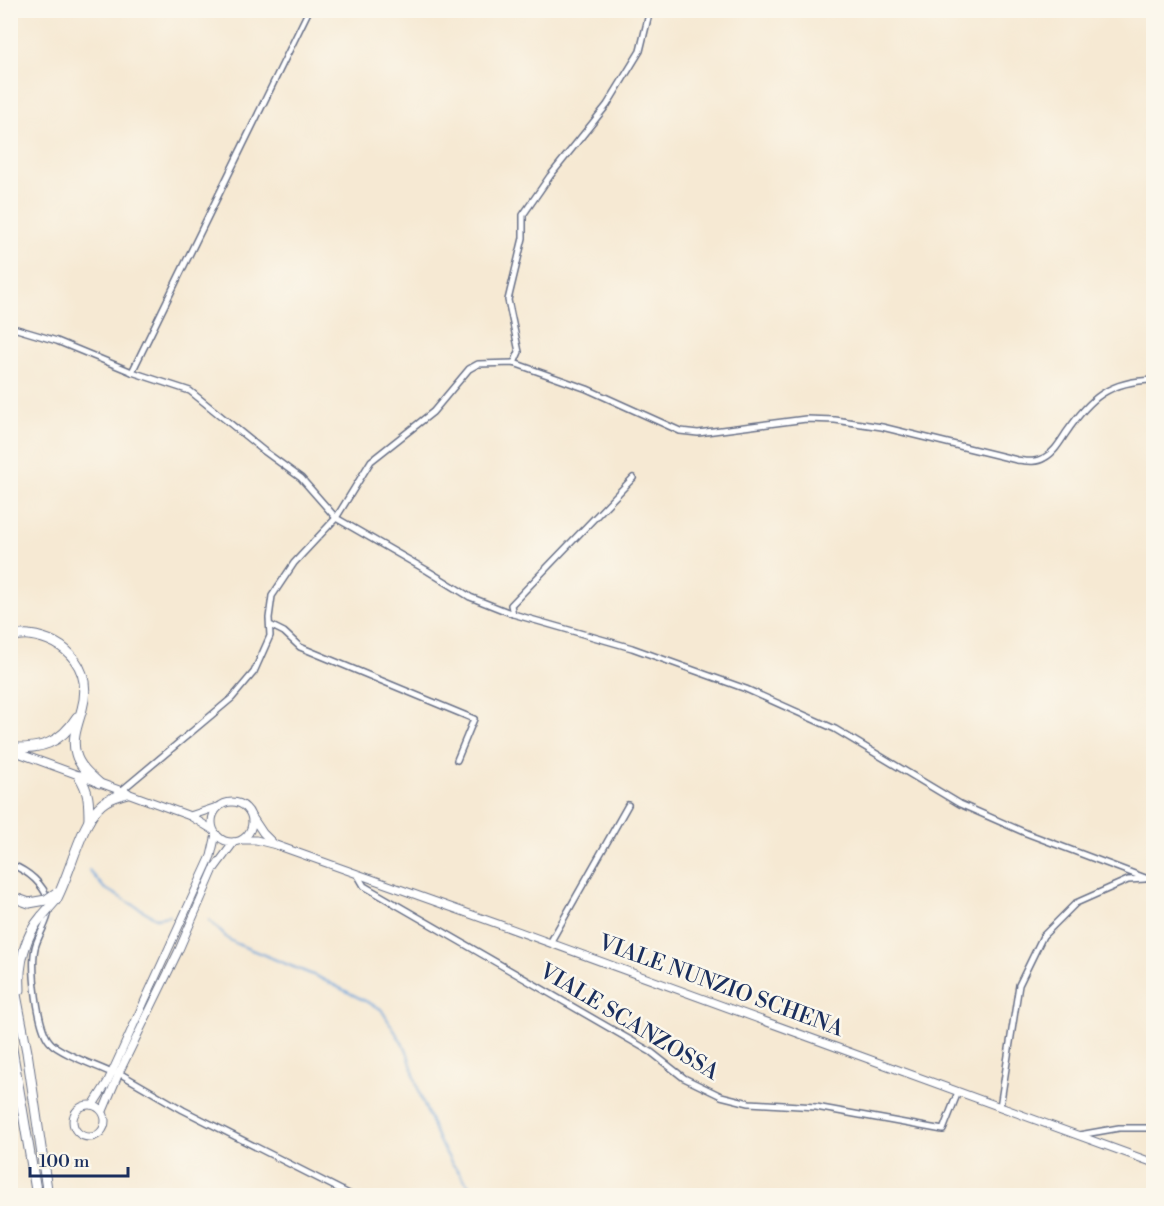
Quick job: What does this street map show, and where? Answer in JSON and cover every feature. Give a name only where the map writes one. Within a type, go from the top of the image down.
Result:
[{"type":"highway","points":[[12,637],[27,635],[49,640],[66,648],[76,660],[86,692],[74,740],[76,756],[84,769],[99,783]]},
{"type":"highway","points":[[10,749],[42,747],[56,740],[71,727],[83,707]]},
{"type":"highway","points":[[79,776],[86,787],[89,798],[88,821]]},
{"type":"highway","points":[[48,1196],[27,1052],[20,984],[22,957],[36,923],[58,894],[88,821],[101,805],[124,792]]},
{"type":"highway","points":[[10,894],[29,903],[46,900],[58,894]]},
{"type":"highway","points":[[10,963],[27,1052]]},
{"type":"highway","points":[[10,1036],[37,1196]]},
{"type":"highway","points":[[10,1046],[16,1071]]},
{"type":"street","points":[[132,372],[309,10]]},
{"type":"street","points":[[514,363],[519,352],[508,300],[523,238],[523,215],[550,176],[607,105],[640,51],[650,10]]},
{"type":"street","points":[[10,327],[57,341],[132,372],[190,391],[301,478],[336,518],[470,597],[513,614],[632,648],[746,689],[835,729],[960,804],[1026,833],[1151,879]]},
{"type":"street","points":[[124,792],[232,698],[254,672],[270,636],[272,596],[294,563],[336,518],[371,460],[433,412],[469,369],[478,364],[514,363],[587,389],[680,431],[698,433],[806,419],[834,420],[882,427],[984,453],[1017,460],[1035,461],[1045,458],[1054,450],[1082,409],[1101,394],[1119,384],[1136,380],[1154,380]]},
{"type":"street","points":[[513,614],[511,605],[633,478]]},
{"type":"street","points":[[270,625],[284,632],[300,647],[474,719],[457,760]]},
{"type":"street","points":[[10,749],[190,816],[227,842],[242,840],[248,835],[253,825],[253,818],[240,802],[227,802],[190,816]]},
{"type":"street","points":[[550,943],[627,805]]},
{"type":"street","points":[[103,1111],[93,1105],[82,1106],[74,1115],[74,1125],[80,1135],[88,1138],[94,1137],[102,1131],[106,1119],[103,1111],[115,1073],[212,856],[215,832],[212,820],[217,807]]},
{"type":"street","name":"VIALE NUNZIO SCHENA","points":[[253,818],[262,833],[276,845]]},
{"type":"street","name":"VIALE NUNZIO SCHENA","points":[[242,840],[256,840],[276,845],[1154,1163]]},
{"type":"street","points":[[93,1105],[115,1073],[177,952],[214,869],[234,842]]},
{"type":"street","points":[[10,864],[25,870],[38,882],[46,892],[50,903],[49,916],[35,947],[32,970],[42,1027],[50,1043],[67,1053],[115,1073],[353,1196]]},
{"type":"street","name":"VIALE SCANZOSSA","points":[[357,874],[364,886],[651,1052],[684,1078],[721,1096],[749,1103],[816,1107],[943,1130],[958,1092]]},
{"type":"street","points":[[1000,1107],[1019,985],[1043,936],[1076,903],[1128,880],[1151,879]]},
{"type":"street","points":[[1077,1135],[1119,1128],[1154,1128]]},
{"type":"waterway","points":[[89,870],[104,888],[156,918],[169,916]]},
{"type":"waterway","points":[[209,920],[228,939],[237,944],[318,977],[381,1009],[407,1051],[420,1095],[439,1141],[451,1162],[468,1184],[481,1196]]}]
